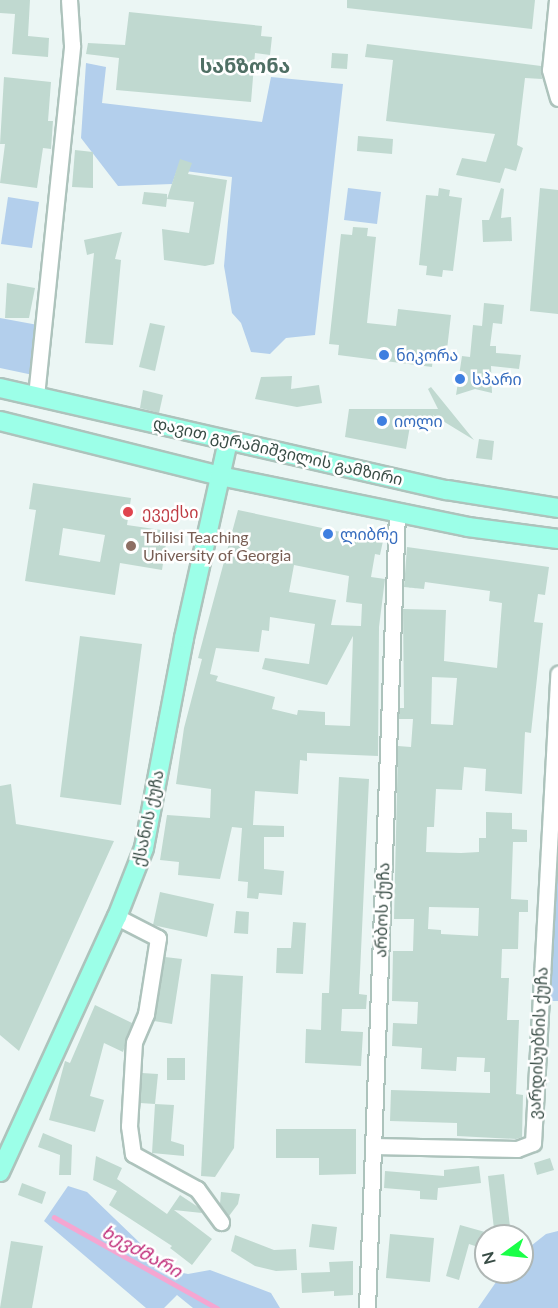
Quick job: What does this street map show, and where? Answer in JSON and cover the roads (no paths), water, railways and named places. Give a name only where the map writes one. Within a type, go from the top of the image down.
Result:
[{"type":"main road","name":"დავით გურამიშვილის გამზირი","points":[[0,388],[447,490],[553,507]]},
{"type":"main road","name":"დავით გურამიშვილის გამზირი","points":[[0,421],[220,476],[468,527],[552,538]]},
{"type":"main road","name":"ქსანის ქუჩა","points":[[0,1172],[117,917],[144,848],[228,441]]},
{"type":"main road","points":[[552,538],[557,525],[553,507]]},
{"type":"street","points":[[36,396],[72,39],[69,0]]},
{"type":"street","points":[[557,0],[550,70],[558,98]]},
{"type":"street","name":"არბოს ქუჩა","points":[[367,1308],[397,512]]},
{"type":"street","name":"ვარდისუბნის ქუჩა","points":[[373,1146],[517,1149],[533,1143],[558,674]]},
{"type":"street","points":[[117,917],[158,938],[146,1014],[134,1042],[129,1125],[134,1154],[196,1189],[220,1222]]},
{"type":"waterway","name":"ხევძმარი","points":[[54,1217],[217,1308]]},
{"type":"place","name":"ნიკორა","points":[[384,355]]},
{"type":"place","name":"სპარი","points":[[460,379]]},
{"type":"place","name":"იოლი","points":[[382,421]]},
{"type":"place","name":"ევექსი","points":[[128,512]]},
{"type":"place","name":"ლიბრე","points":[[328,534]]},
{"type":"place","name":"Tbilisi Teaching University of Georgia","points":[[131,546]]},
{"type":"district","name":"სანზონა","points":[[245,65]]}]
